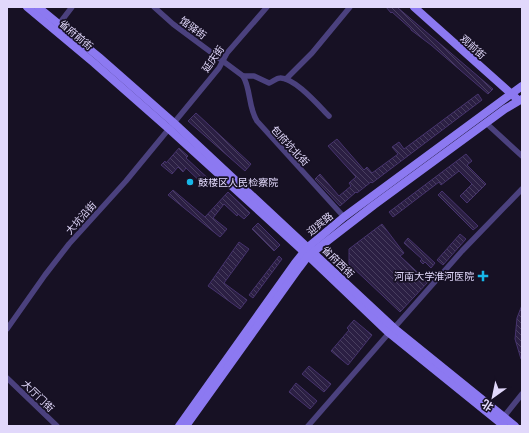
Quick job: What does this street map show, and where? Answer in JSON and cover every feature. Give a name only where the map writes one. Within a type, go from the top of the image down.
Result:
[{"type":"main road","name":"省府前街","points":[[27,7],[96,60]]},
{"type":"main road","name":"省府前街","points":[[38,7],[59,24],[96,60]]},
{"type":"main road","name":"观前街","points":[[414,7],[521,101]]},
{"type":"main road","name":"省府西街","points":[[96,60],[172,126],[391,331],[502,422],[515,426]]},
{"type":"main road","name":"迎宾路","points":[[178,426],[308,252],[344,217],[522,86]]},
{"type":"main road","name":"迎宾路","points":[[186,426],[299,268],[308,252],[486,123],[521,101]]},
{"type":"street","points":[[59,24],[72,7]]},
{"type":"street","name":"馆驿街","points":[[154,7],[178,28],[243,76]]},
{"type":"street","name":"延庆街","points":[[172,126],[219,68],[227,53],[267,7]]},
{"type":"street","points":[[286,79],[312,54],[350,7]]},
{"type":"street","points":[[243,76],[254,76],[269,83],[278,78],[286,79],[297,85],[329,116]]},
{"type":"street","name":"包府坑北街","points":[[243,76],[246,83],[252,114],[257,121],[344,217]]},
{"type":"street","points":[[486,123],[522,156]]},
{"type":"street","name":"大坑沿街","points":[[7,328],[69,244],[126,181],[172,126]]},
{"type":"street","points":[[308,426],[462,251],[522,188]]},
{"type":"street","name":"大厅门街","points":[[7,378],[57,426]]},
{"type":"street","points":[[502,422],[522,394]]},
{"type":"building","points":[[386,7],[397,7],[493,89],[488,94],[431,45],[411,30],[392,12],[391,13]]},
{"type":"building","points":[[478,94],[482,100],[372,183],[371,182],[357,193],[356,192],[340,206],[315,179],[320,174],[339,196],[351,186],[349,183],[356,177],[328,146],[337,139],[364,170],[367,167],[372,173],[398,154],[392,147],[399,142],[404,149]]},
{"type":"building","points":[[196,113],[251,164],[245,171],[188,121]]},
{"type":"building","points":[[179,148],[188,156],[186,158],[212,182],[207,188],[186,168],[183,172],[178,167],[172,174],[161,165],[165,161],[166,163]]},
{"type":"building","points":[[466,154],[472,161],[467,165],[486,184],[467,203],[460,196],[472,184],[459,171],[441,185],[439,182],[393,217],[389,212]]},
{"type":"building","points":[[173,190],[205,217],[228,192],[250,213],[244,219],[238,214],[237,216],[224,204],[213,218],[227,229],[220,237],[168,195]]},
{"type":"building","points":[[442,191],[478,226],[473,230],[438,195]]},
{"type":"building","points":[[258,223],[280,245],[274,251],[252,229]]},
{"type":"building","points":[[382,224],[404,253],[400,256],[428,282],[400,312],[349,264],[349,249]]},
{"type":"building","points":[[460,234],[466,239],[443,265],[437,260]]},
{"type":"building","points":[[408,238],[435,263],[431,268],[425,262],[423,264],[420,261],[422,259],[404,243]]},
{"type":"building","points":[[239,242],[249,249],[224,283],[247,300],[240,309],[208,286]]},
{"type":"building","points":[[279,256],[282,259],[253,298],[249,295]]},
{"type":"building","points":[[522,305],[521,359],[515,339],[517,318]]},
{"type":"building","points":[[354,320],[372,335],[348,365],[331,351],[349,330],[347,328]]},
{"type":"building","points":[[309,366],[331,384],[324,392],[302,374]]},
{"type":"building","points":[[296,383],[317,401],[310,409],[289,392]]},
{"type":"place","name":"鼓楼区人民检察院","points":[[190,182]]},
{"type":"place","name":"河南大学淮河医院","points":[[483,276]]}]
